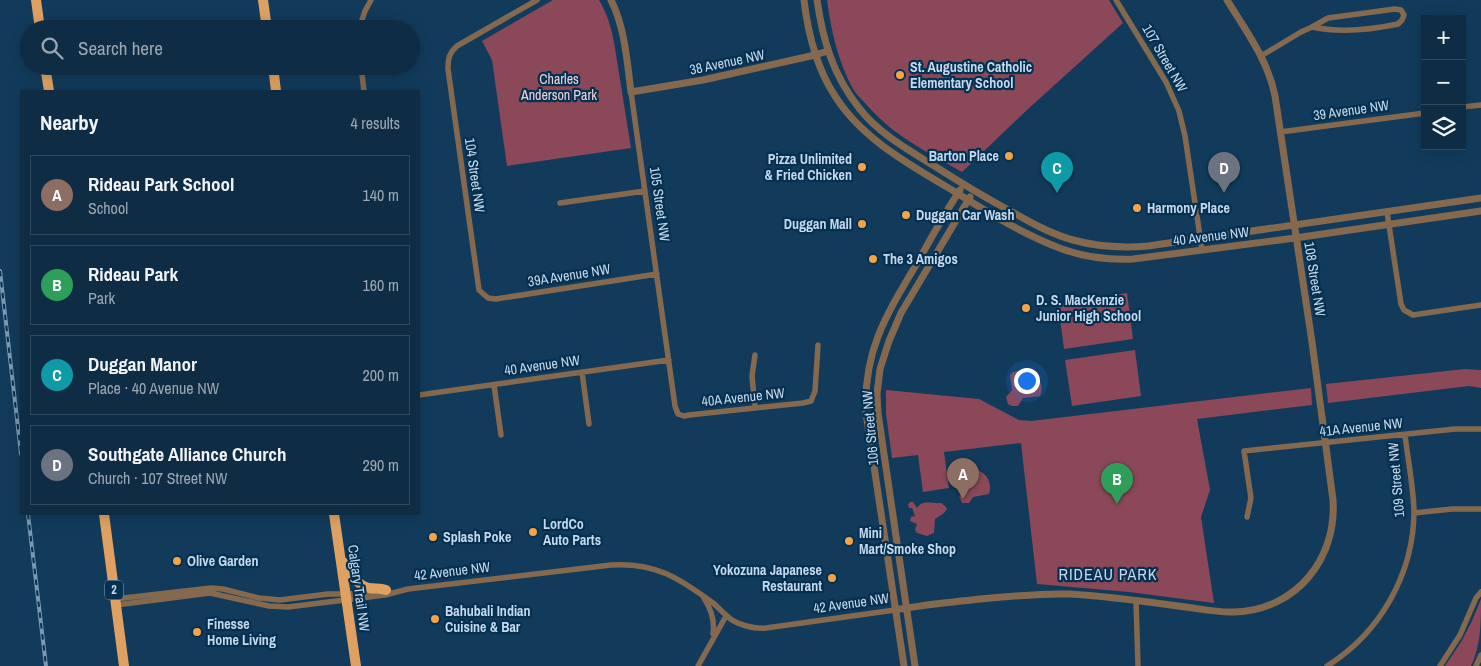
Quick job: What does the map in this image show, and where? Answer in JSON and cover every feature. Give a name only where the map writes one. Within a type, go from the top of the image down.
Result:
[{"type":"highway","points":[[36,0],[39,20]]},
{"type":"highway","points":[[263,0],[266,20]]},
{"type":"highway","points":[[46,75],[49,90]]},
{"type":"highway","points":[[274,75],[276,90]]},
{"type":"highway","name":"2","points":[[104,515],[124,666]]},
{"type":"highway","name":"Calgary Trail NW","points":[[334,515],[356,666]]},
{"type":"highway","points":[[341,559],[360,583],[369,588],[386,590]]},
{"type":"street","points":[[362,20],[371,0]]},
{"type":"street","name":"104 Street NW","points":[[484,296],[478,286],[448,69],[449,56],[457,46],[537,0]]},
{"type":"street","name":"105 Street NW","points":[[611,0],[622,32],[675,406],[678,414]]},
{"type":"street","points":[[804,0],[808,28],[815,55],[835,97],[850,116],[890,151],[957,194]]},
{"type":"street","points":[[817,0],[821,28],[837,74],[845,89],[860,109],[878,128],[896,142],[973,191]]},
{"type":"street","name":"107 Street NW","points":[[1116,0],[1166,82],[1179,111],[1185,136],[1202,250]]},
{"type":"street","name":"108 Street NW","points":[[1227,0],[1261,56],[1271,77],[1280,132],[1312,342],[1324,444],[1333,500],[1332,525],[1326,549],[1314,570]]},
{"type":"street","points":[[1261,56],[1301,32],[1328,18],[1395,9],[1401,10],[1404,16],[1398,24],[1361,30],[1330,31],[1312,27]]},
{"type":"street","name":"38 Avenue NW","points":[[631,92],[703,80],[828,51]]},
{"type":"street","points":[[362,75],[364,90]]},
{"type":"street","points":[[1466,107],[1481,105]]},
{"type":"street","name":"39 Avenue NW","points":[[1280,132],[1421,114]]},
{"type":"street","name":"106 Street NW","points":[[904,666],[866,413],[867,373],[884,318],[963,184]]},
{"type":"street","points":[[560,203],[645,191]]},
{"type":"street","name":"40 Avenue NW","points":[[973,191],[1054,233],[1092,244],[1111,247],[1135,247],[1200,239],[1481,198]]},
{"type":"street","name":"106 Street NW","points":[[915,666],[878,413],[878,382],[883,356],[901,313],[973,191]]},
{"type":"street","name":"40 Avenue NW","points":[[957,194],[1021,230],[1064,250],[1106,258],[1133,259],[1481,211]]},
{"type":"street","points":[[1387,212],[1401,304],[1404,310],[1413,315],[1481,305]]},
{"type":"street","name":"39A Avenue NW","points":[[484,296],[496,299],[657,274]]},
{"type":"street","name":"40A Avenue NW","points":[[678,414],[684,416],[811,401],[816,391],[818,345]]},
{"type":"street","points":[[755,355],[752,376],[755,408]]},
{"type":"street","name":"40 Avenue NW","points":[[420,395],[669,360]]},
{"type":"street","points":[[582,372],[589,424]]},
{"type":"street","points":[[494,385],[501,435]]},
{"type":"street","name":"41A Avenue NW","points":[[1247,517],[1251,498],[1244,452],[1455,429],[1481,429]]},
{"type":"street","name":"109 Street NW","points":[[1327,666],[1346,653],[1381,615],[1391,600],[1407,561],[1411,544],[1414,512],[1405,435]]},
{"type":"street","points":[[1414,512],[1481,509]]},
{"type":"street","name":"42 Avenue NW","points":[[116,602],[211,588],[280,600],[335,594],[346,597],[385,595],[398,591],[631,564],[664,572],[702,596],[720,609],[726,616],[745,625],[766,628],[907,608],[1038,594],[1080,595],[1136,600],[1234,612],[1268,605],[1288,595],[1301,585],[1314,570]]},
{"type":"street","name":"42 Avenue NW","points":[[346,597],[386,590],[398,591]]},
{"type":"street","points":[[1440,666],[1460,635],[1476,598],[1481,592]]},
{"type":"street","points":[[702,596],[712,616],[713,639]]},
{"type":"street","points":[[1136,600],[1138,666]]},
{"type":"street","points":[[698,666],[726,616]]},
{"type":"street","points":[[1476,666],[1481,655]]},
{"type":"green space","name":"Charles Anderson Park","points":[[553,0],[599,0],[602,5],[614,42],[631,148],[507,166],[492,60],[482,41]]},
{"type":"green space","points":[[827,0],[1109,0],[1123,23],[962,172],[899,134],[876,115],[856,93],[839,57]]},
{"type":"green space","points":[[1127,293],[1133,339],[1064,349],[1058,303]]},
{"type":"green space","points":[[1135,350],[1141,396],[1072,406],[1065,360]]},
{"type":"green space","points":[[1465,369],[1481,370],[1481,388],[1469,386],[1328,403],[1326,384]]},
{"type":"green space","points":[[1021,370],[1031,373],[1038,378],[1042,386],[1040,396],[1023,398],[1018,406],[1012,406],[1008,404],[1006,397],[1012,390],[1010,375]]},
{"type":"green space","name":"RIDEAU PARK","points":[[1311,388],[1312,405],[1197,419],[1210,490],[1201,517],[1214,603],[1129,592],[1037,584],[1021,443],[944,452],[949,488],[923,492],[918,455],[892,458],[886,414],[886,390],[979,399],[1019,420],[1031,421]]},
{"type":"green space","points":[[977,470],[988,479],[990,486],[989,494],[973,497],[969,503],[962,503],[959,496],[965,491],[963,476]]},
{"type":"green space","points":[[910,502],[913,502],[917,508],[919,505],[927,502],[941,503],[945,506],[947,509],[944,513],[935,519],[934,533],[927,536],[917,533],[915,530],[917,524],[910,521],[911,517],[915,516],[912,508],[909,508]]},
{"type":"green space","points":[[1481,599],[1479,642],[1471,666],[1445,666],[1461,642]]},
{"type":"railway","points":[[0,271],[20,445]]},
{"type":"railway","points":[[28,515],[46,666]]},
{"type":"place","name":"St. Augustine Catholic Elementary School","points":[[900,75]]},
{"type":"place","name":"Barton Place","points":[[1009,156]]},
{"type":"place","name":"Pizza Unlimited & Fried Chicken","points":[[862,167]]},
{"type":"place","name":"Duggan Manor","points":[[1057,193]]},
{"type":"place","name":"Southgate Alliance Church","points":[[1224,193]]},
{"type":"place","name":"Harmony Place","points":[[1137,208]]},
{"type":"place","name":"Duggan Car Wash","points":[[906,215]]},
{"type":"place","name":"Duggan Mall","points":[[862,224]]},
{"type":"place","name":"The 3 Amigos","points":[[873,259]]},
{"type":"place","name":"D. S. MacKenzie Junior High School","points":[[1026,308]]},
{"type":"place","name":"Rideau Park School","points":[[963,499]]},
{"type":"place","name":"Rideau Park","points":[[1117,504]]},
{"type":"place","name":"LordCo Auto Parts","points":[[533,532]]},
{"type":"place","name":"Splash Poke","points":[[433,537]]},
{"type":"place","name":"Mini Mart/Smoke Shop","points":[[849,541]]},
{"type":"place","name":"Olive Garden","points":[[177,561]]},
{"type":"place","name":"Yokozuna Japanese Restaurant","points":[[832,578]]},
{"type":"place","name":"Bahubali Indian Cuisine & Bar","points":[[435,619]]},
{"type":"place","name":"Finesse Home Living","points":[[197,632]]},
{"type":"district","name":"RIDEAU PARK","points":[[1108,574]]}]
